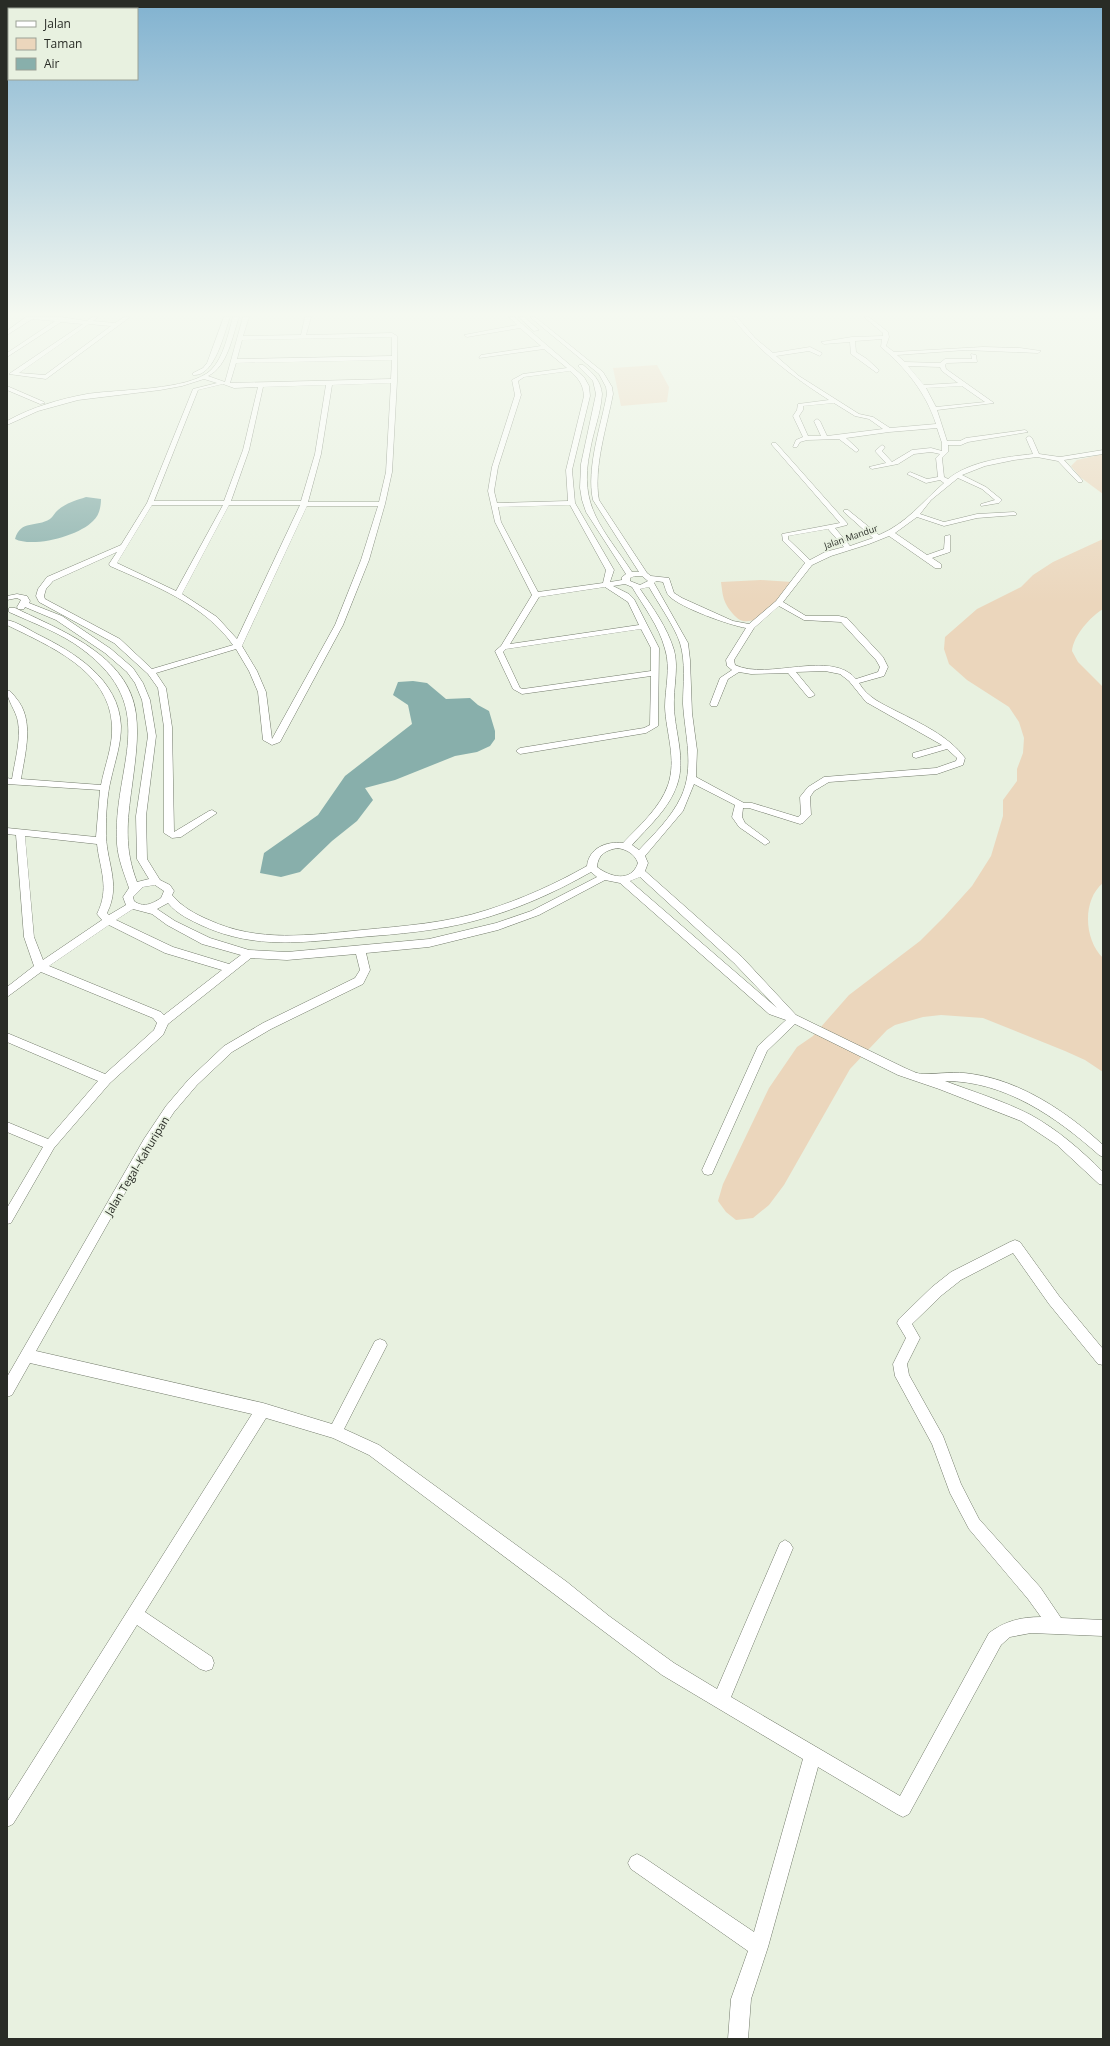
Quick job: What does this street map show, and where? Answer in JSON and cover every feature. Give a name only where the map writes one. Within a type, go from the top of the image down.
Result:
[{"type":"street","points":[[7,417],[19,412]]},
{"type":"street","points":[[7,423],[26,412]]},
{"type":"street","points":[[113,564],[150,503],[187,412]]},
{"type":"street","points":[[178,595],[227,503],[246,450],[255,412]]},
{"type":"street","points":[[151,672],[238,646],[304,504],[318,454],[324,412]]},
{"type":"street","points":[[96,559],[113,564],[178,595],[215,620],[234,639],[253,671],[262,692],[267,740],[274,741],[278,738],[339,625],[365,560],[382,504],[391,458],[393,412]]},
{"type":"street","points":[[513,412],[492,478],[491,491],[498,522],[536,595]]},
{"type":"street","points":[[582,412],[570,470],[572,503],[610,570],[606,585]]},
{"type":"street","points":[[595,412],[582,471],[582,490],[588,512],[628,579],[635,587],[661,628],[671,654],[670,714],[677,750],[677,770],[672,786],[663,803],[625,847]]},
{"type":"street","points":[[606,412],[595,471],[595,495],[605,516],[649,579],[677,627],[685,648],[688,714],[693,748],[692,779],[690,788],[681,808],[640,855]]},
{"type":"street","points":[[798,412],[796,416],[806,438]]},
{"type":"street","points":[[851,412],[856,416],[871,418],[890,430]]},
{"type":"street","points":[[935,412],[946,450],[939,458],[941,478]]},
{"type":"street","points":[[817,421],[826,438]]},
{"type":"street","points":[[795,446],[798,441],[806,438],[841,437],[890,430],[939,426]]},
{"type":"street","points":[[945,443],[961,443],[966,440],[1025,432]]},
{"type":"street","points":[[841,437],[856,450]]},
{"type":"street","points":[[1029,438],[1037,455]]},
{"type":"street","points":[[774,444],[795,471],[845,524],[831,528],[784,535],[785,540],[809,563]]},
{"type":"street","points":[[882,447],[878,451],[891,464]]},
{"type":"street","points":[[872,467],[891,464],[912,452],[931,450],[944,453]]},
{"type":"street","name":"Jalan Mandur","points":[[737,670],[730,666],[730,660],[751,627],[779,603],[809,563],[828,554],[890,533],[916,515],[929,499],[957,474],[990,463],[1037,455],[1060,459],[1103,452]]},
{"type":"street","points":[[1060,459],[1071,473],[1080,481]]},
{"type":"street","points":[[910,474],[926,481],[941,478],[948,482]]},
{"type":"street","points":[[957,474],[984,488],[999,500],[997,502],[983,505]]},
{"type":"street","points":[[150,503],[382,504]]},
{"type":"street","points":[[494,505],[572,503]]},
{"type":"street","points":[[846,511],[878,538]]},
{"type":"street","points":[[916,515],[944,524],[977,516],[1014,514]]},
{"type":"street","points":[[831,528],[848,548]]},
{"type":"street","points":[[890,533],[938,566]]},
{"type":"street","points":[[926,558],[948,549],[948,536]]},
{"type":"street","points":[[122,547],[50,579],[34,593],[10,610],[85,647],[105,664],[118,678],[128,696],[134,738],[123,820],[122,840],[124,860],[134,888]]},
{"type":"street","points":[[536,595],[606,585],[628,579],[666,580],[671,594],[679,600],[730,623],[751,627]]},
{"type":"street","points":[[635,587],[647,586],[649,579]]},
{"type":"street","points":[[520,751],[651,729],[655,723],[655,648],[631,601],[626,596],[606,585]]},
{"type":"street","points":[[34,593],[42,600],[117,641],[151,672],[163,692],[168,727],[169,833],[172,835],[178,835],[212,813]]},
{"type":"street","points":[[9,595],[23,600],[59,618],[108,650],[130,670],[139,683],[148,706],[152,736],[141,816],[142,859],[156,882]]},
{"type":"street","points":[[536,595],[504,647],[500,651],[517,689],[522,692],[654,673]]},
{"type":"street","points":[[779,603],[804,618],[839,618],[844,620],[880,660],[884,667],[881,674],[855,682]]},
{"type":"street","points":[[7,622],[67,652],[95,675],[106,689],[113,706],[116,728],[115,751],[105,788],[101,841],[110,888],[108,899],[102,914],[109,921],[169,950],[232,969]]},
{"type":"street","points":[[504,647],[645,626]]},
{"type":"street","points":[[692,779],[741,805],[749,804],[800,821],[806,815],[805,797],[819,782],[827,779],[937,771],[960,763],[961,758],[949,746],[865,697],[855,682],[848,675],[837,670],[823,668],[748,672],[737,670],[724,678],[714,704]]},
{"type":"street","points":[[790,670],[811,695]]},
{"type":"street","points":[[7,692],[18,706],[22,719],[23,732],[11,782],[105,788]]},
{"type":"street","points":[[916,755],[949,746]]},
{"type":"street","points":[[741,805],[737,810],[737,817],[742,825],[765,842]]},
{"type":"street","points":[[7,831],[20,831],[101,841]]},
{"type":"street","points":[[20,831],[29,937],[40,967],[156,1015],[164,1022]]},
{"type":"street","points":[[605,847],[625,847],[640,855],[643,863],[640,872],[633,877],[624,880],[604,877],[592,868],[591,860],[596,852],[605,847]]},
{"type":"street","points":[[132,905],[128,897],[134,888],[148,882],[156,882],[166,887],[168,896],[172,903],[188,914],[224,930],[261,939],[299,940],[425,928],[458,922],[523,902],[592,868]]},
{"type":"street","points":[[640,872],[738,960],[794,1019]]},
{"type":"street","points":[[7,993],[40,967],[132,905],[156,912],[171,923],[206,941],[249,954],[287,956],[429,943],[498,926],[535,913],[604,877]]},
{"type":"street","points":[[624,880],[773,1011],[794,1019],[811,1029],[883,1064],[1006,1109],[1032,1121],[1056,1136],[1077,1154],[1103,1180]]},
{"type":"street","points":[[144,908],[159,905],[168,896]]},
{"type":"street","name":"Jalan Tegal–Kahuripan","points":[[7,1390],[28,1356],[148,1142],[170,1109],[192,1082],[228,1049],[267,1026],[365,976],[366,970],[360,950]]},
{"type":"street","points":[[7,1219],[50,1145],[106,1080],[159,1032],[164,1022],[249,954]]},
{"type":"street","points":[[708,1170],[762,1049],[794,1019]]},
{"type":"street","points":[[7,1037],[106,1080]]},
{"type":"street","points":[[921,1077],[969,1078],[1002,1087],[1050,1110],[1103,1152]]},
{"type":"street","points":[[7,1127],[50,1145]]},
{"type":"street","points":[[1057,1626],[1034,1593],[974,1524],[955,1488],[938,1441],[902,1376],[900,1364],[913,1338],[904,1323],[937,1291],[956,1276],[1015,1246],[1054,1300],[1103,1359]]},
{"type":"street","points":[[335,1432],[380,1344]]},
{"type":"street","points":[[28,1356],[263,1410],[335,1432],[374,1450],[402,1469],[565,1591],[603,1622],[668,1669],[902,1808],[995,1639],[1001,1632],[1020,1626],[1103,1628]]},
{"type":"street","points":[[7,1818],[263,1410]]},
{"type":"street","points":[[721,1700],[785,1548]]},
{"type":"street","points":[[135,1614],[206,1663]]},
{"type":"street","points":[[738,2039],[741,1999],[759,1947],[813,1754]]},
{"type":"street","points":[[637,1863],[759,1947]]},
{"type":"green space","points":[[1103,454],[1103,494],[1080,477],[1071,466],[1077,460]]},
{"type":"green space","points":[[1103,539],[1103,609],[1093,616],[1083,627],[1073,645],[1072,651],[1078,662],[1103,687],[1103,883],[1096,890],[1091,899],[1088,920],[1092,941],[1103,958],[1103,1072],[1085,1060],[1065,1051],[983,1018],[941,1015],[923,1017],[895,1025],[887,1030],[850,1069],[784,1185],[769,1205],[753,1218],[736,1220],[726,1212],[718,1201],[723,1184],[769,1088],[797,1047],[813,1036],[849,995],[920,941],[972,886],[991,856],[1003,816],[1003,800],[1017,781],[1017,769],[1023,753],[1024,738],[1019,722],[1009,707],[967,680],[949,664],[944,649],[945,637],[977,609],[1021,587],[1033,575],[1053,562]]},
{"type":"green space","points":[[761,580],[792,582],[781,597],[766,613],[749,621],[741,620],[733,614],[725,603],[721,582]]},
{"type":"water","points":[[86,497],[101,499],[97,517],[86,526],[67,536],[56,539],[33,542],[15,539],[21,529],[25,526],[45,522],[64,505]]},
{"type":"water","points":[[413,681],[427,683],[446,699],[470,698],[478,705],[489,711],[495,731],[495,739],[490,746],[477,752],[455,756],[395,780],[365,788],[373,800],[357,821],[332,841],[300,872],[281,877],[260,873],[264,853],[318,815],[345,776],[412,724],[408,705],[393,695],[398,682]]}]
